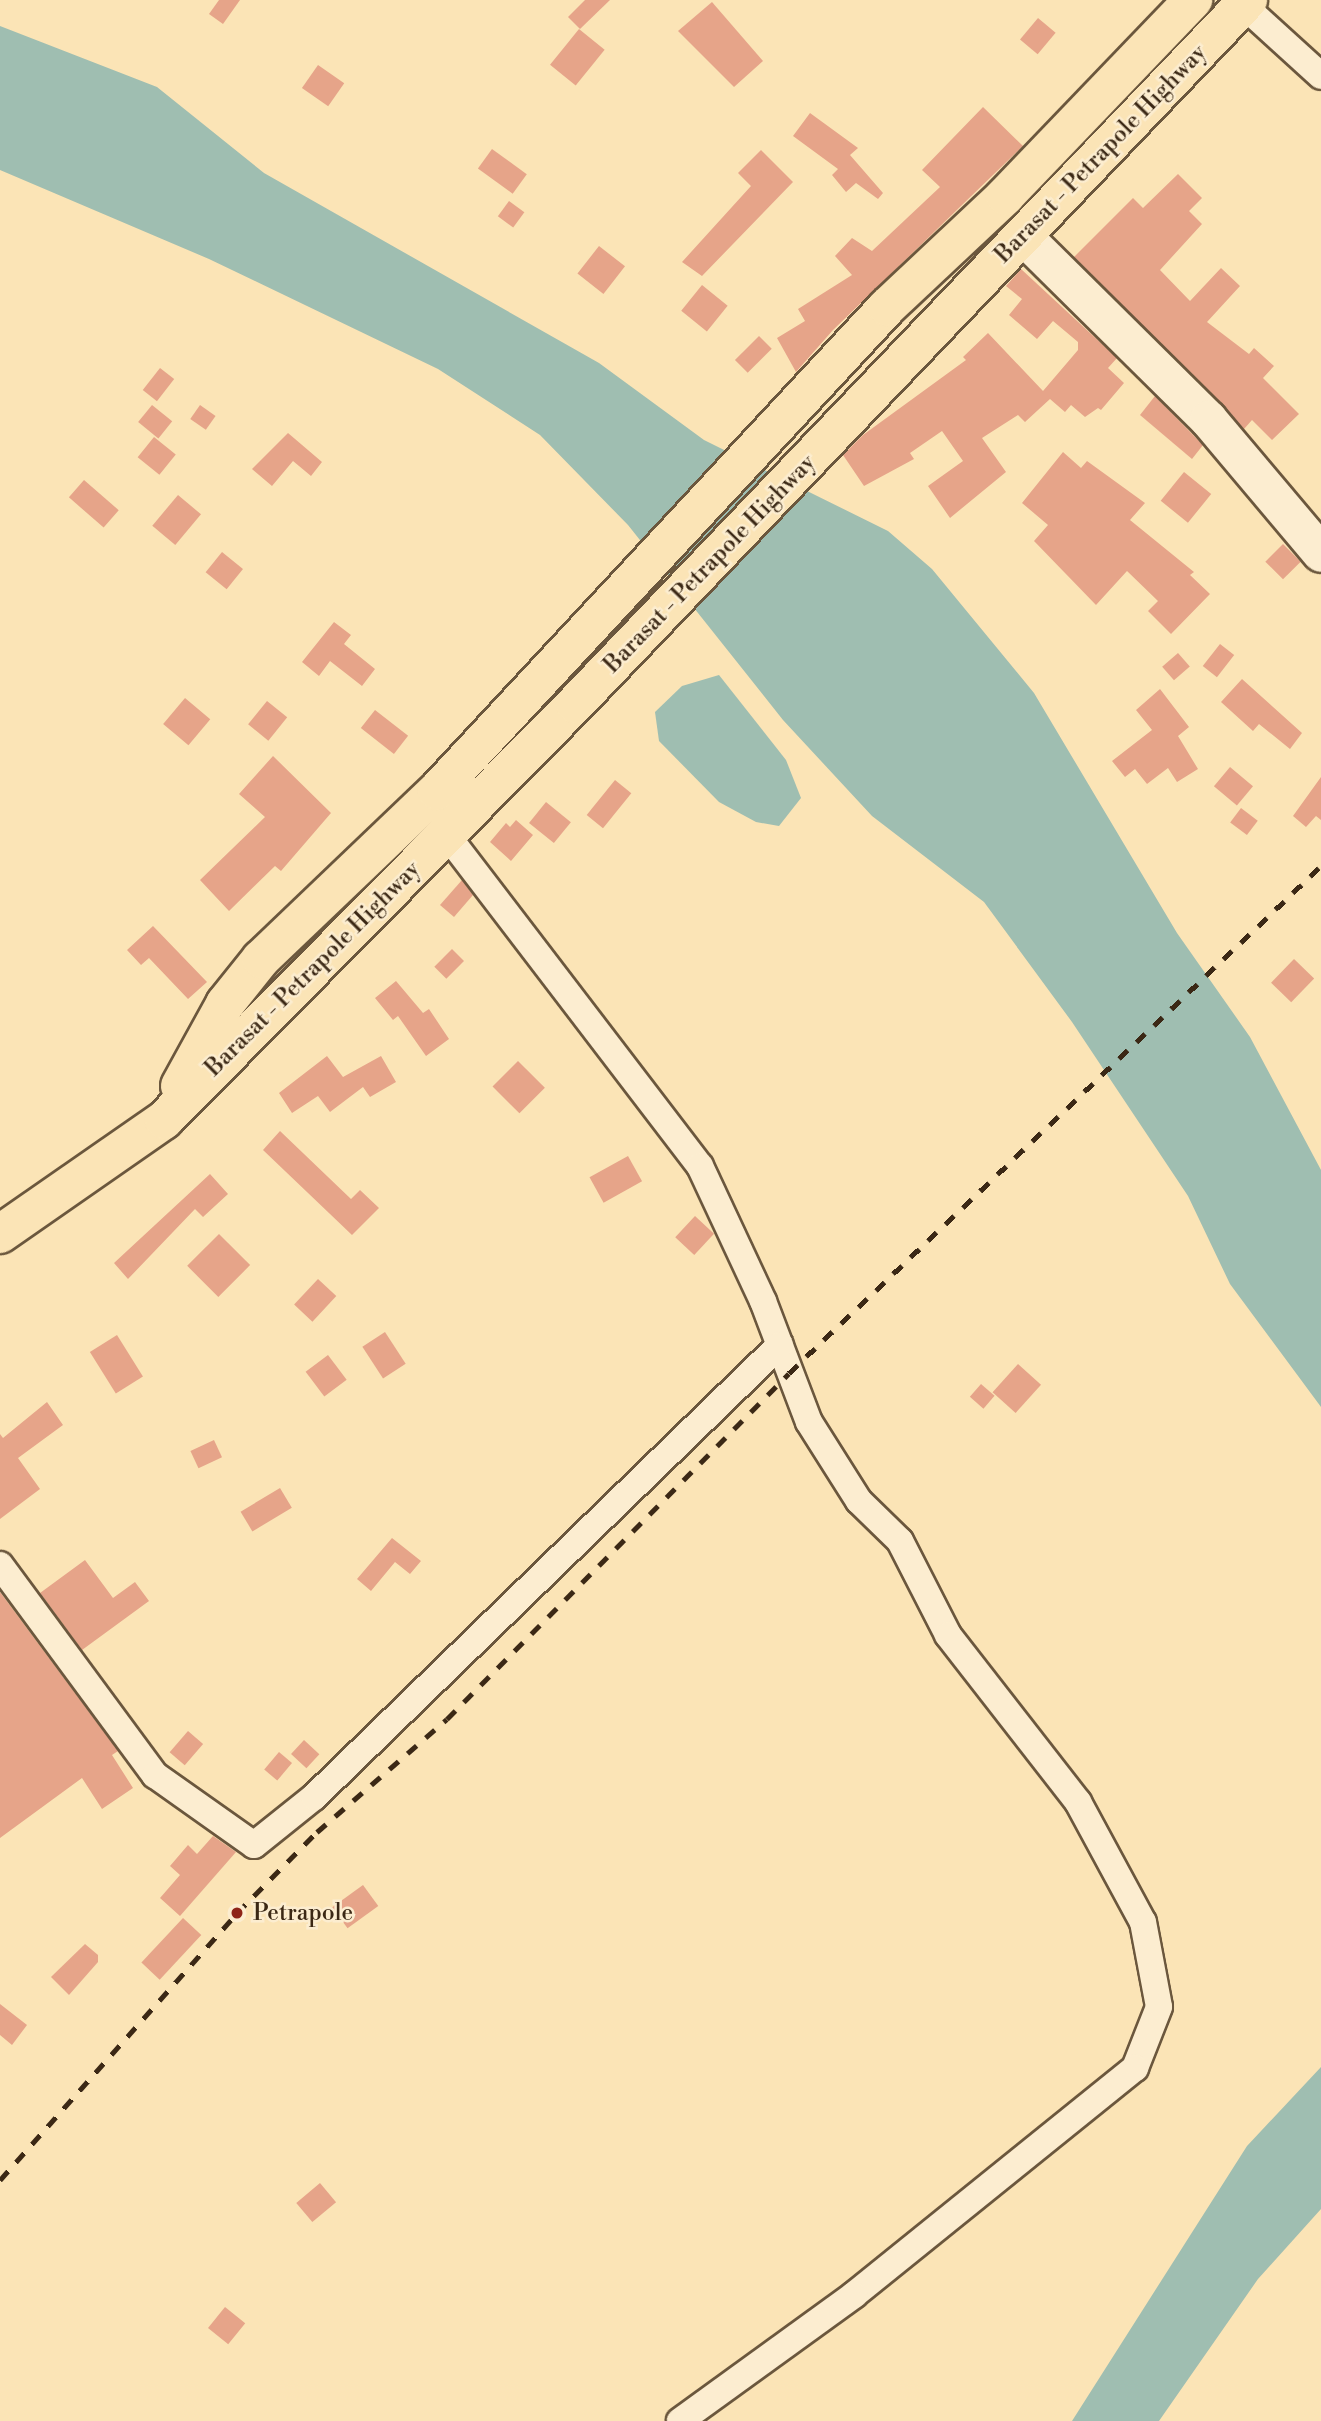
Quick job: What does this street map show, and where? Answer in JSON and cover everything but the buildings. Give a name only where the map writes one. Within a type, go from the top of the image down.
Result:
[{"type":"highway","name":"Barasat - Petrapole Highway","points":[[163,1120],[225,1004],[261,959],[437,791],[887,307],[1005,196],[1193,0]]},
{"type":"highway","name":"Barasat - Petrapole Highway","points":[[0,1234],[163,1120],[575,704],[1245,2]]},
{"type":"main road","points":[[1023,236],[1208,419],[1321,553]]},
{"type":"street","points":[[1245,2],[1321,76]]},
{"type":"street","points":[[446,834],[700,1166],[780,1345],[809,1422],[859,1501],[900,1541],[948,1634],[1078,1802],[1143,1922],[1159,2007],[1135,2067],[854,2295],[680,2421]]},
{"type":"street","points":[[0,1565],[155,1775],[254,1845],[314,1797],[780,1345]]},
{"type":"shaded area","points":[[0,26],[157,87],[264,173],[599,363],[704,440],[888,531],[932,569],[1034,693],[1177,933],[1250,1037],[1321,1170],[1321,1407],[1230,1284],[1188,1196],[1072,1022],[984,902],[872,816],[783,720],[628,525],[540,435],[438,369],[209,259],[0,170]]},
{"type":"shaded area","points":[[719,675],[786,760],[801,798],[779,826],[756,822],[719,802],[659,741],[655,712],[682,686]]},
{"type":"shaded area","points":[[1321,2067],[1321,2209],[1258,2279],[1159,2421],[1072,2421],[1247,2146]]},
{"type":"railway","points":[[0,2180],[237,1913],[317,1832],[447,1719],[789,1373],[1321,866]]},
{"type":"place","name":"Petrapole","points":[[237,1913]]}]
